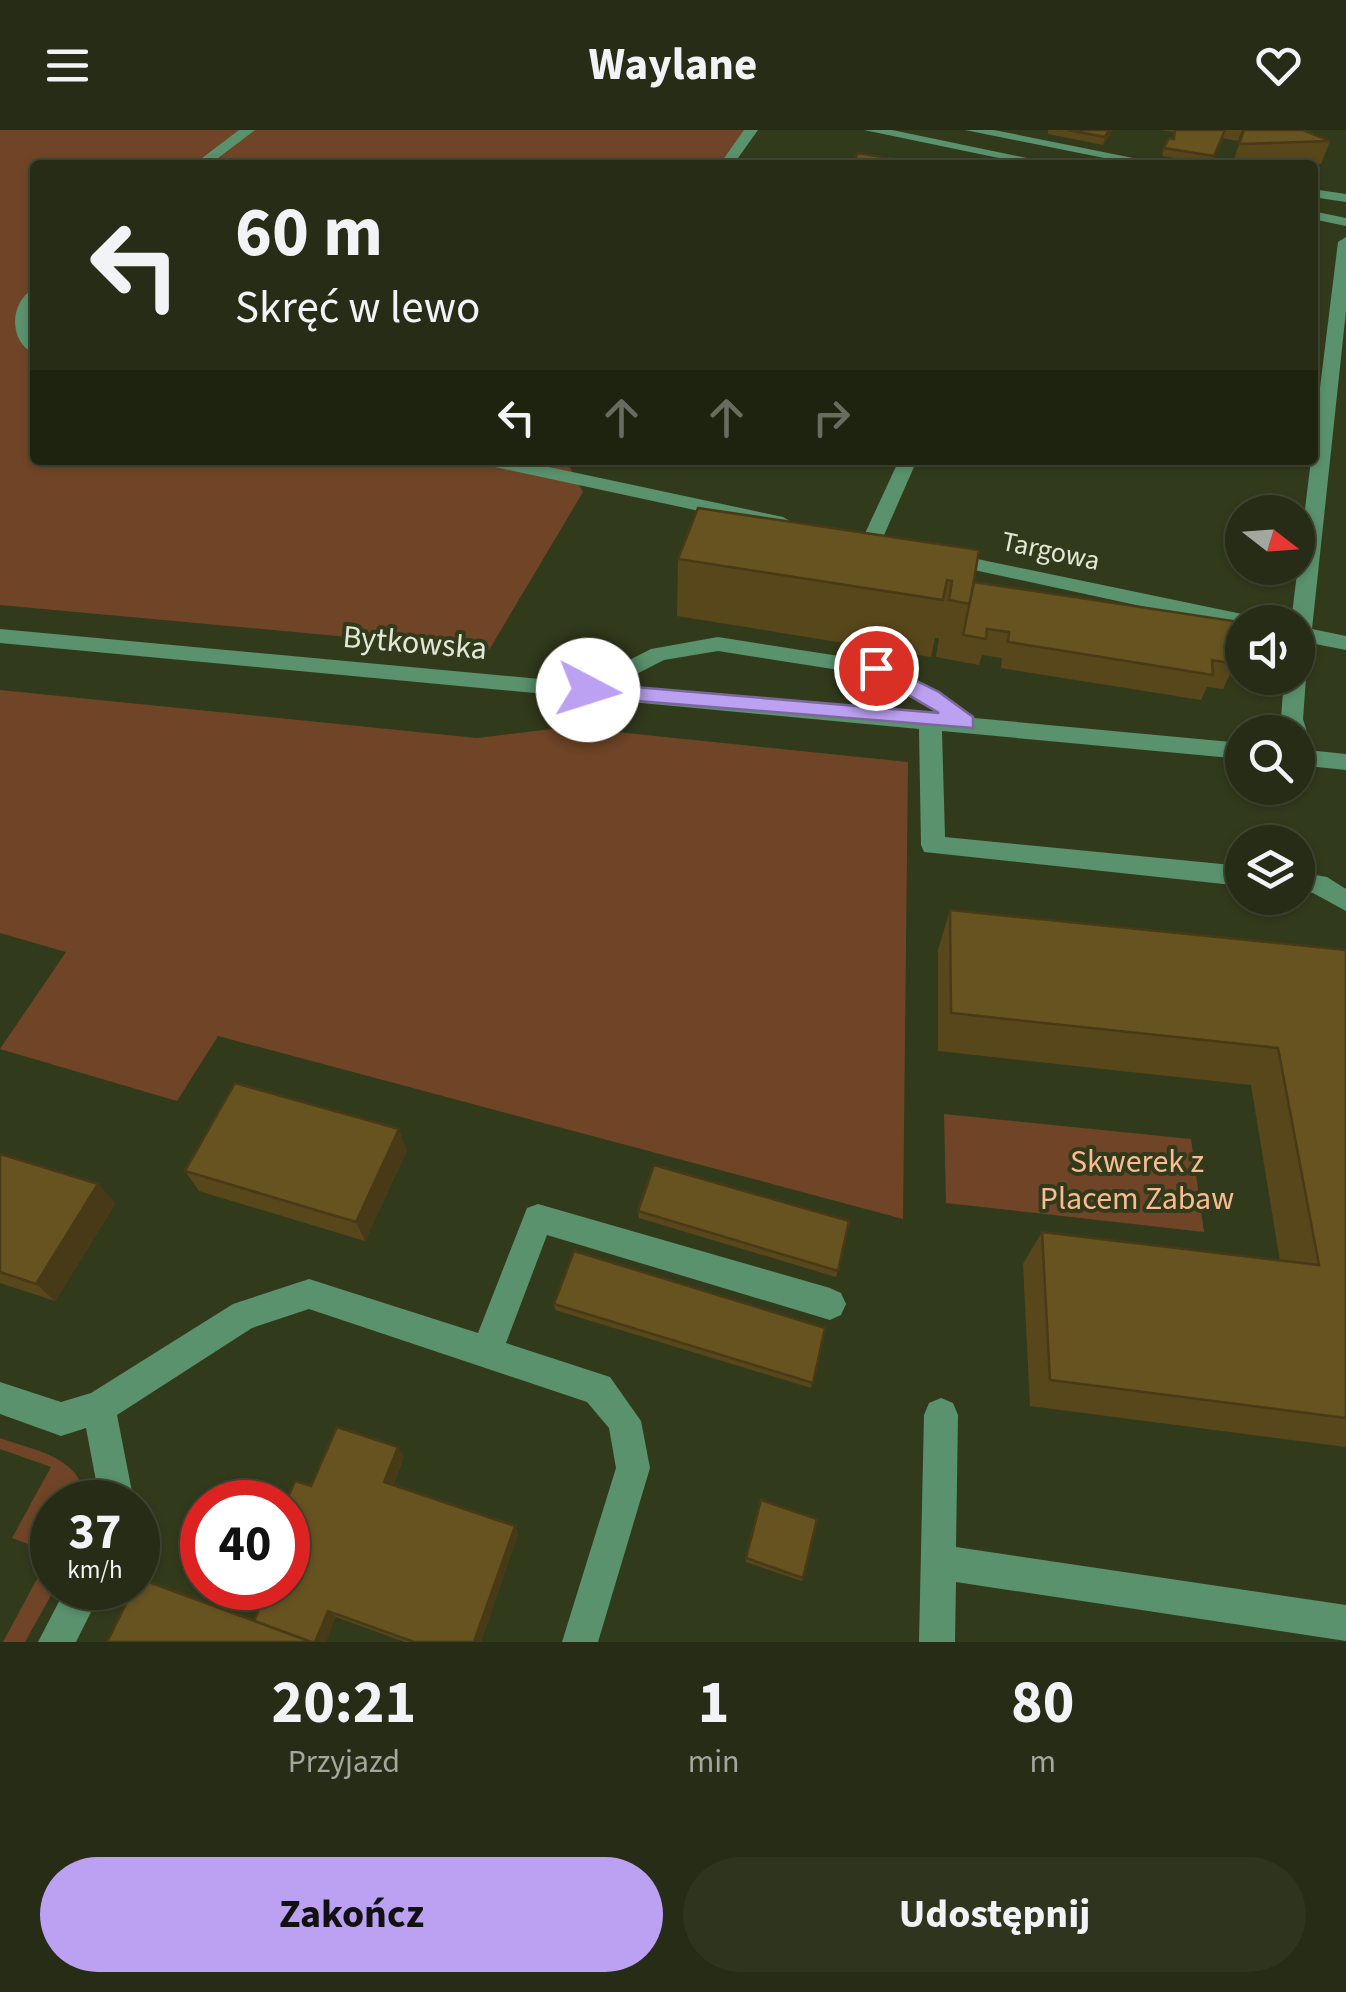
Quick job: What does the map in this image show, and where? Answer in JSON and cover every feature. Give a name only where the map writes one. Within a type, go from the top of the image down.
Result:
[{"type":"street","points":[[207,160],[248,130]]},
{"type":"street","points":[[729,160],[750,130]]},
{"type":"street","points":[[872,130],[1026,160]]},
{"type":"street","points":[[972,130],[1134,160]]},
{"type":"street","points":[[1318,193],[1346,198]]},
{"type":"street","points":[[1318,216],[1346,222]]},
{"type":"street","points":[[1302,605],[1346,242]]},
{"type":"street","points":[[30,298],[22,307],[20,322],[30,341]]},
{"type":"street","points":[[527,465],[800,527]]},
{"type":"street","points":[[871,542],[906,465]]},
{"type":"street","name":"Targowa","points":[[924,554],[1225,617]]},
{"type":"street","name":"Bytkowska","points":[[0,636],[966,722],[1225,749]]},
{"type":"street","points":[[1315,642],[1346,644]]},
{"type":"street","points":[[588,690],[659,654],[718,644],[876,668],[932,697],[966,722]]},
{"type":"street","points":[[930,720],[933,845],[1225,874]]},
{"type":"street","points":[[1315,751],[1346,762]]},
{"type":"street","points":[[1315,884],[1346,901]]},
{"type":"street","points":[[487,1351],[538,1218],[830,1304]]},
{"type":"street","points":[[0,1398],[62,1419],[99,1407],[244,1315],[309,1294],[598,1389],[624,1421],[633,1468],[580,1642]]},
{"type":"street","points":[[99,1407],[113,1480]]},
{"type":"street","points":[[937,1642],[941,1415]]},
{"type":"street","points":[[938,1562],[1346,1622]]},
{"type":"street","points":[[56,1642],[73,1610]]},
{"type":"green space","points":[[0,130],[745,130],[722,160],[30,160],[30,465],[569,465],[583,492],[489,650],[0,605]]},
{"type":"green space","points":[[0,690],[477,738],[568,727],[908,762],[903,1219],[218,1036],[177,1101],[0,1049],[66,952],[0,933]]},
{"type":"green space","name":"Skwerek z Placem Zabaw","points":[[944,1114],[1191,1139],[1204,1232],[946,1203]]},
{"type":"green space","points":[[0,1438],[43,1452],[67,1465],[78,1480],[44,1480],[51,1467],[0,1449]]},
{"type":"green space","points":[[30,1505],[30,1545],[12,1538]]},
{"type":"green space","points":[[30,1592],[30,1610],[43,1610],[25,1642],[3,1642]]},
{"type":"building","points":[[1068,130],[1109,130],[1105,137]]},
{"type":"building","points":[[1175,130],[1225,130],[1214,156],[1164,148],[1169,138],[1174,139]]},
{"type":"building","points":[[1244,130],[1303,130],[1330,141],[1239,144]]},
{"type":"building","points":[[858,153],[894,159],[893,160],[854,160]]},
{"type":"building","points":[[698,508],[979,550],[970,604],[949,600],[952,581],[947,580],[943,600],[678,559]]},
{"type":"building","points":[[974,582],[1225,620],[1225,662],[1212,660],[1213,675],[1008,642],[1009,632],[987,629],[986,639],[963,635]]},
{"type":"building","points":[[950,910],[1346,950],[1346,1418],[1050,1380],[1042,1232],[1319,1265],[1278,1048],[951,1013]]},
{"type":"building","points":[[235,1083],[399,1129],[356,1222],[185,1171]]},
{"type":"building","points":[[0,1154],[98,1184],[36,1284],[0,1272]]},
{"type":"building","points":[[654,1165],[849,1221],[838,1271],[638,1211]]},
{"type":"building","points":[[574,1251],[825,1328],[813,1383],[554,1304]]},
{"type":"building","points":[[337,1427],[398,1447],[384,1482],[515,1526],[474,1642],[414,1642],[328,1611],[315,1642],[254,1621],[259,1610],[310,1610],[311,1486]]},
{"type":"building","points":[[761,1500],[817,1519],[803,1578],[746,1558]]},
{"type":"building","points":[[160,1586],[180,1594],[180,1610],[224,1610],[311,1642],[107,1642],[123,1610],[160,1610]]},
{"type":"route","points":[[588,690],[966,722],[932,697],[876,668]]}]
